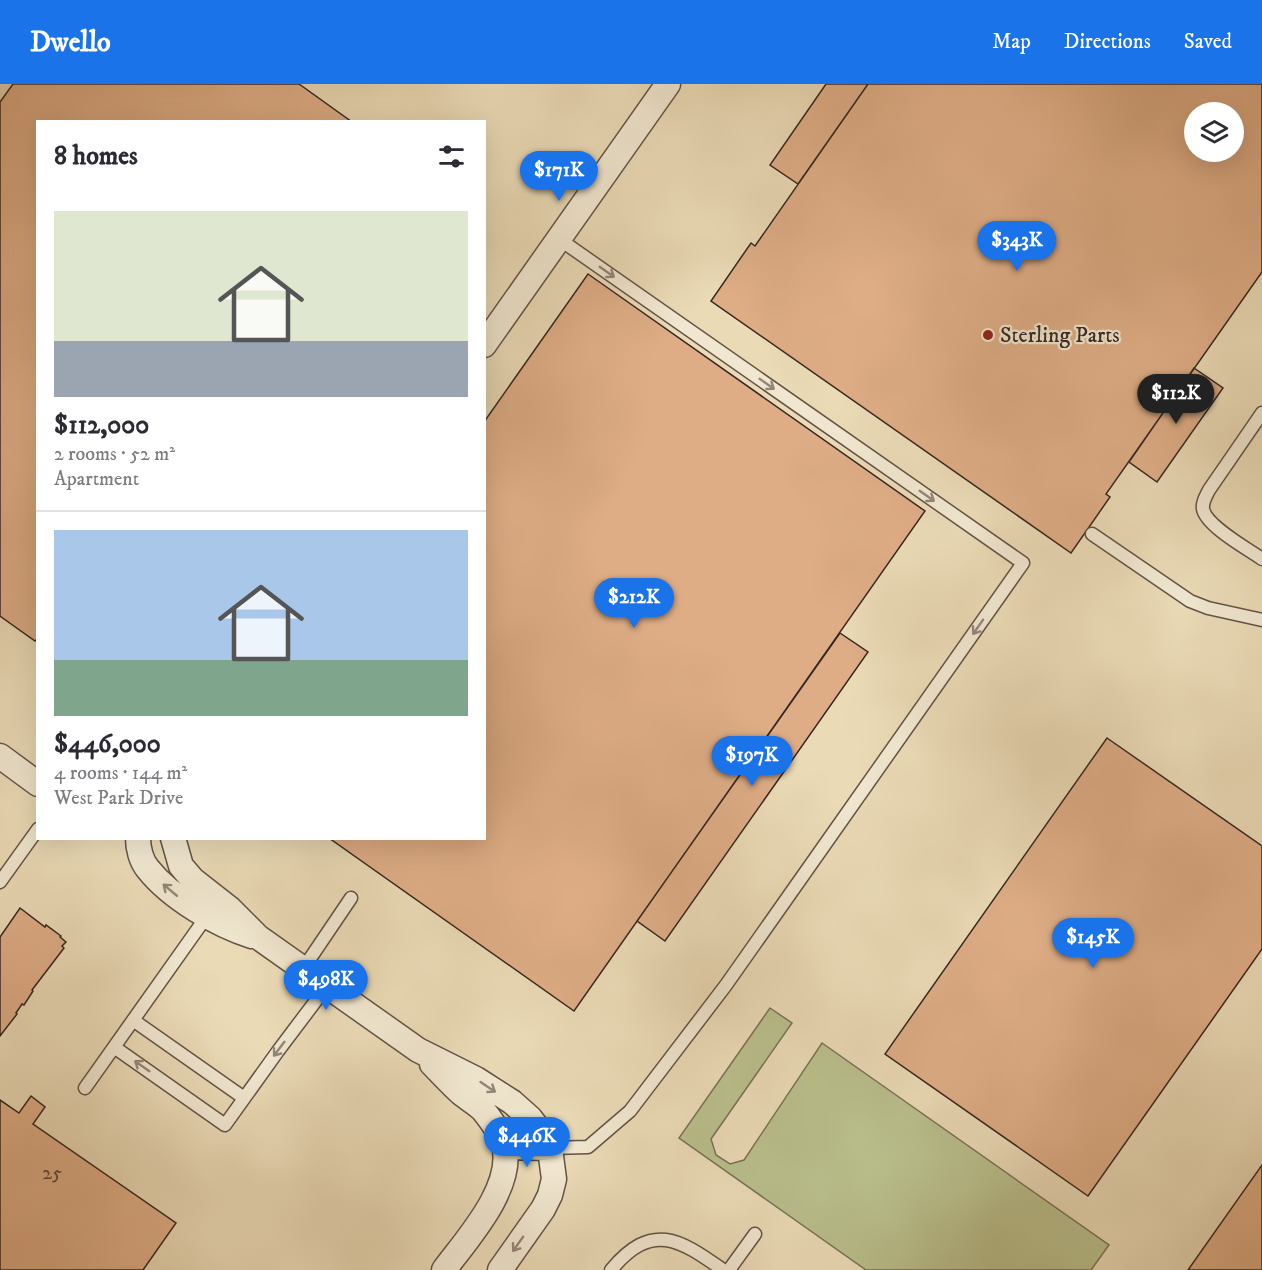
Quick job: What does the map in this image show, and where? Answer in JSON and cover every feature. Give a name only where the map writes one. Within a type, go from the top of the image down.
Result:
[{"type":"street","points":[[486,342],[668,84]]},
{"type":"street","points":[[0,756],[36,782]]},
{"type":"street","points":[[138,840],[146,868],[179,898],[212,907],[230,909],[258,937],[418,1050],[476,1078],[512,1102],[530,1118],[550,1148],[554,1179],[543,1209],[500,1270]]},
{"type":"street","points":[[174,840],[181,866],[194,880],[212,907]]},
{"type":"street","points":[[418,1050],[462,1094],[481,1109],[494,1125],[505,1147],[506,1158],[503,1172],[492,1203],[444,1270]]},
{"type":"street","points":[[505,1147],[550,1148]]},
{"type":"lane","points":[[550,1148],[588,1146],[630,1111],[726,985],[1023,563],[559,239]]},
{"type":"lane","points":[[1262,413],[1209,490],[1203,509],[1215,526],[1262,559]]},
{"type":"lane","points":[[1092,534],[1190,601],[1208,608],[1262,620]]},
{"type":"lane","points":[[0,882],[36,832]]},
{"type":"lane","points":[[303,969],[351,898]]},
{"type":"lane","points":[[85,1088],[212,907]]},
{"type":"lane","points":[[114,1047],[225,1125],[327,986]]},
{"type":"lane","points":[[133,1020],[244,1098]]},
{"type":"lane","points":[[729,1270],[755,1234]]},
{"type":"lane","points":[[611,1270],[625,1254],[643,1243],[659,1239],[676,1241],[692,1248],[723,1270]]},
{"type":"green space","points":[[770,1008],[792,1023],[711,1139],[716,1155],[730,1164],[744,1160],[822,1043],[1109,1245],[1091,1270],[866,1270],[679,1138]]},
{"type":"building","points":[[13,84],[299,84],[349,120],[36,120],[35,641],[0,616],[0,102]]},
{"type":"building","points":[[826,84],[868,84],[798,184],[770,165]]},
{"type":"building","name":"Sterling Parts","points":[[868,84],[1262,84],[1262,272],[1106,494],[1110,497],[1071,553],[711,301],[751,243],[755,246]]},
{"type":"building","points":[[588,274],[925,511],[574,1011],[332,840],[486,840],[486,419]]},
{"type":"building","points":[[1194,368],[1223,388],[1157,482],[1129,462]]},
{"type":"building","points":[[840,633],[868,652],[665,941],[637,921]]},
{"type":"building","points":[[1107,738],[1262,846],[1262,949],[1088,1196],[885,1054]]},
{"type":"building","points":[[20,908],[61,936],[66,942],[24,1005],[22,1004],[0,1036],[0,937]]},
{"type":"building","points":[[31,1096],[45,1107],[33,1124],[176,1223],[143,1270],[0,1270],[0,1100],[19,1113]]},
{"type":"building","points":[[1262,1165],[1262,1270],[1188,1270]]},
{"type":"place","name":"Sterling Parts","points":[[988,335]]}]
